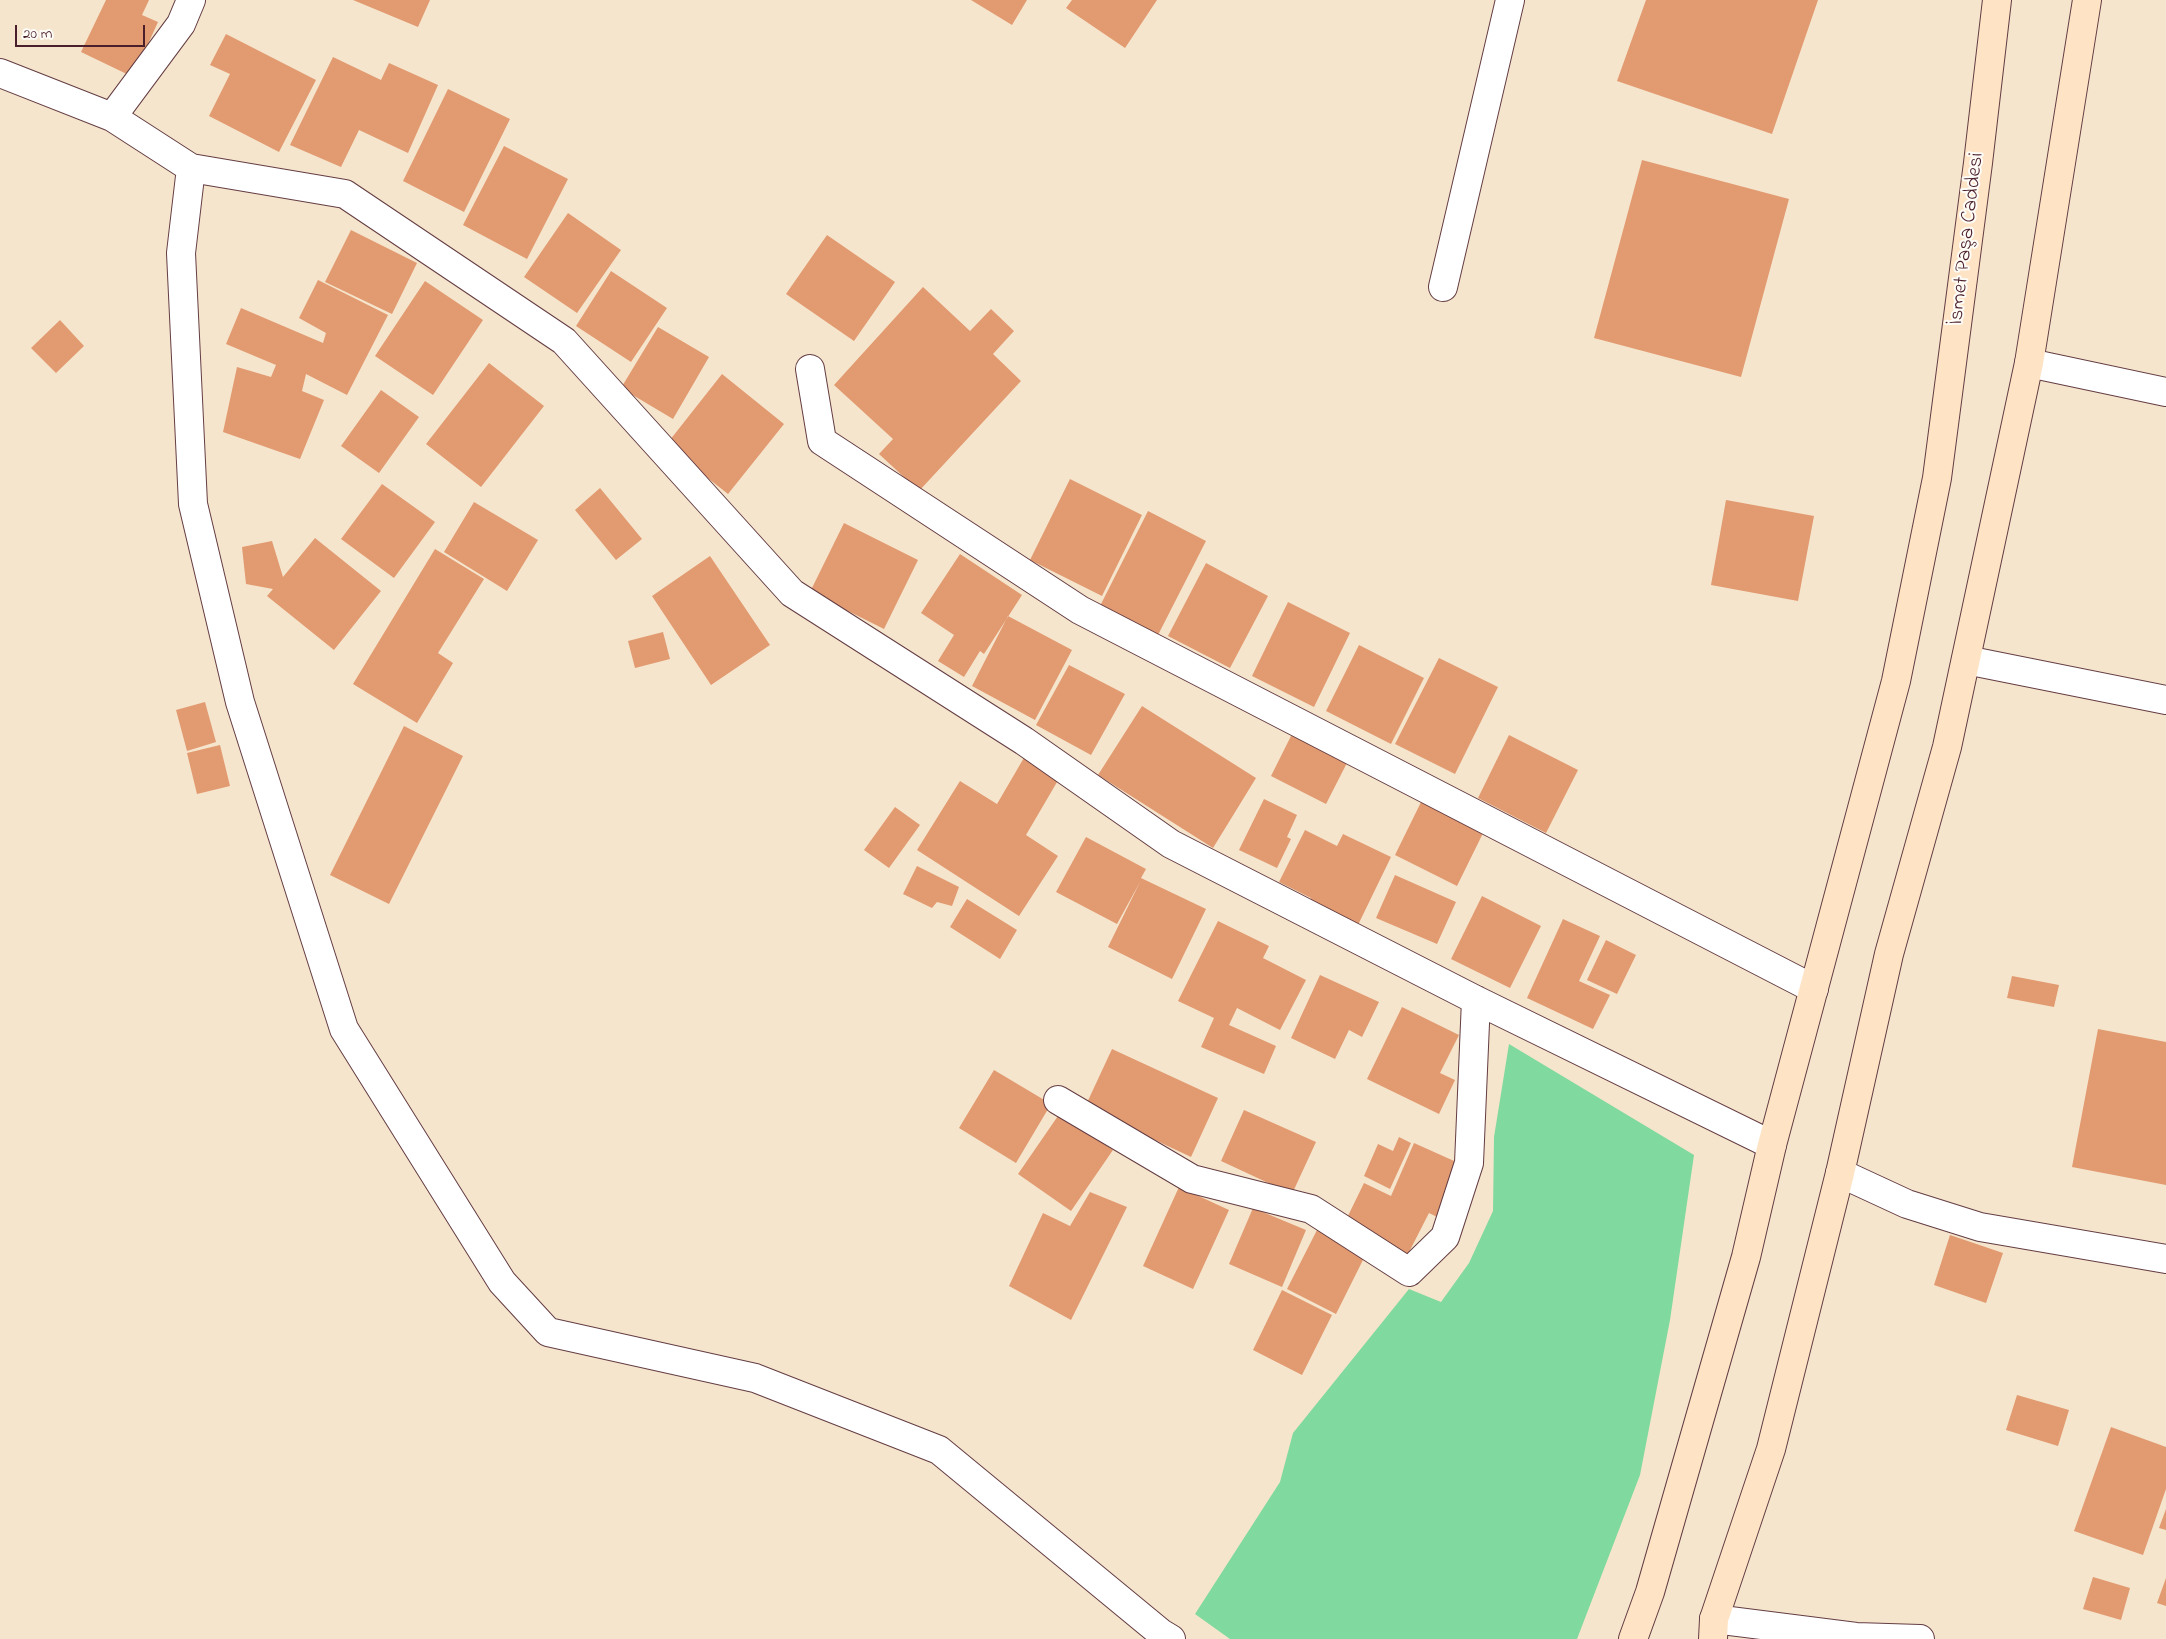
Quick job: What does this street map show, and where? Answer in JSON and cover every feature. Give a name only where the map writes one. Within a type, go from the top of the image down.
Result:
[{"type":"main road","name":"İsmet Paşa Caddesi","points":[[1633,1639],[1650,1592],[1746,1256],[1772,1145],[1896,681],[1937,478],[1997,0]]},
{"type":"main road","points":[[1714,1629],[1770,1448],[1840,1173],[1889,954],[1948,747],[2029,363],[2087,0]]},
{"type":"street","points":[[112,117],[181,24],[191,0]]},
{"type":"street","points":[[1443,287],[1510,0]]},
{"type":"street","points":[[0,73],[112,117],[191,168],[345,194],[564,341],[792,593],[1024,741],[1171,844],[1476,1000],[1772,1145]]},
{"type":"street","points":[[191,168],[181,253],[193,504],[240,702],[344,1029],[502,1282],[548,1332],[755,1378],[939,1450],[1161,1633],[1171,1639]]},
{"type":"street","points":[[2029,363],[2166,392]]},
{"type":"street","points":[[810,369],[822,440],[1080,610],[1814,989]]},
{"type":"street","points":[[1966,660],[2166,700]]},
{"type":"street","points":[[1058,1100],[1192,1179],[1311,1208],[1409,1272],[1445,1237],[1469,1163],[1476,1000]]},
{"type":"street","points":[[1840,1173],[1908,1204],[1980,1227],[2166,1259]]},
{"type":"street","points":[[1714,1629],[1920,1639]]},
{"type":"green space","points":[[1509,1044],[1694,1155],[1670,1320],[1640,1475],[1577,1639],[1230,1639],[1195,1614],[1280,1482],[1293,1433],[1409,1289],[1441,1302],[1469,1263],[1493,1211],[1494,1137]]},
{"type":"building","points":[[106,0],[149,0],[142,15],[158,22],[133,77],[81,52]]},
{"type":"building","points":[[353,0],[430,0],[418,27]]},
{"type":"building","points":[[971,0],[1027,0],[1012,25]]},
{"type":"building","points":[[1072,0],[1157,0],[1125,48],[1066,8]]},
{"type":"building","points":[[1646,0],[1818,0],[1772,134],[1617,81]]},
{"type":"building","points":[[226,34],[316,80],[279,152],[209,116],[230,74],[210,65]]},
{"type":"building","points":[[333,57],[381,80],[389,63],[438,85],[408,153],[359,130],[341,167],[290,145]]},
{"type":"building","points":[[448,89],[510,119],[464,212],[403,181]]},
{"type":"building","points":[[504,146],[568,179],[527,259],[463,225]]},
{"type":"building","points":[[1642,160],[1789,199],[1741,377],[1594,338]]},
{"type":"building","points":[[568,213],[621,250],[577,313],[524,277]]},
{"type":"building","points":[[351,230],[417,263],[392,314],[325,282]]},
{"type":"building","points":[[827,235],[895,282],[854,341],[786,294]]},
{"type":"building","points":[[611,271],[667,308],[631,362],[576,326]]},
{"type":"building","points":[[318,280],[388,315],[347,395],[306,374],[302,391],[324,400],[300,459],[223,432],[237,367],[271,377],[276,365],[226,344],[241,308],[323,343],[326,333],[299,318]]},
{"type":"building","points":[[425,281],[483,320],[433,395],[375,356]]},
{"type":"building","points":[[923,287],[970,331],[991,309],[1014,331],[993,354],[1021,381],[919,491],[879,454],[893,439],[834,385]]},
{"type":"building","points":[[60,320],[84,346],[56,373],[31,348]]},
{"type":"building","points":[[658,327],[709,357],[673,419],[621,388]]},
{"type":"building","points":[[489,363],[544,406],[481,487],[426,444]]},
{"type":"building","points":[[722,374],[784,424],[728,494],[666,445]]},
{"type":"building","points":[[381,390],[419,417],[379,473],[341,446]]},
{"type":"building","points":[[1070,479],[1142,515],[1102,596],[1030,560]]},
{"type":"building","points":[[382,484],[435,522],[394,578],[341,539]]},
{"type":"building","points":[[600,488],[642,539],[616,560],[575,510]]},
{"type":"building","points":[[1726,500],[1814,516],[1798,601],[1711,585]]},
{"type":"building","points":[[474,502],[538,540],[507,591],[444,552]]},
{"type":"building","points":[[1148,511],[1206,541],[1158,635],[1100,606]]},
{"type":"building","points":[[844,523],[918,560],[884,629],[810,592]]},
{"type":"building","points":[[315,538],[381,591],[334,650],[267,596],[273,589],[246,584],[242,547],[272,541],[283,577]]},
{"type":"building","points":[[435,549],[484,579],[438,653],[453,663],[417,723],[353,684]]},
{"type":"building","points":[[960,554],[1022,595],[984,654],[980,651],[964,677],[938,661],[954,635],[921,613]]},
{"type":"building","points":[[710,556],[770,645],[711,685],[652,596]]},
{"type":"building","points":[[1206,563],[1268,596],[1230,668],[1168,636]]},
{"type":"building","points":[[1288,602],[1350,633],[1314,707],[1252,676]]},
{"type":"building","points":[[1008,616],[1072,650],[1035,720],[972,686]]},
{"type":"building","points":[[663,632],[670,659],[635,668],[628,641]]},
{"type":"building","points":[[1359,645],[1424,678],[1391,744],[1326,711]]},
{"type":"building","points":[[1439,658],[1498,687],[1455,774],[1395,744]]},
{"type":"building","points":[[1069,665],[1125,694],[1091,755],[1036,725]]},
{"type":"building","points":[[205,702],[216,742],[187,751],[176,710]]},
{"type":"building","points":[[1142,706],[1256,778],[1213,848],[1098,775]]},
{"type":"building","points":[[404,726],[463,756],[389,904],[330,875]]},
{"type":"building","points":[[1294,730],[1350,757],[1326,804],[1271,776]]},
{"type":"building","points":[[1509,735],[1578,770],[1546,833],[1478,798]]},
{"type":"building","points":[[220,745],[230,786],[197,794],[187,753]]},
{"type":"building","points":[[1025,756],[1060,777],[1026,835],[1058,856],[1019,916],[917,850],[960,781],[997,804]]},
{"type":"building","points":[[1425,794],[1487,825],[1457,886],[1395,855]]},
{"type":"building","points":[[1264,799],[1297,815],[1287,837],[1291,839],[1277,868],[1239,850]]},
{"type":"building","points":[[895,807],[920,825],[889,868],[864,850]]},
{"type":"building","points":[[1305,830],[1337,846],[1343,834],[1391,857],[1358,925],[1310,901],[1311,898],[1279,882]]},
{"type":"building","points":[[1086,837],[1146,869],[1141,878],[1206,909],[1172,979],[1108,947],[1140,882],[1117,924],[1056,892]]},
{"type":"building","points":[[917,866],[959,887],[952,906],[937,902],[932,908],[903,894]]},
{"type":"building","points":[[1395,875],[1456,902],[1437,944],[1376,918]]},
{"type":"building","points":[[1482,896],[1541,926],[1510,988],[1451,959]]},
{"type":"building","points":[[967,899],[1017,930],[1000,959],[950,927]]},
{"type":"building","points":[[1563,919],[1600,936],[1579,981],[1610,995],[1593,1029],[1527,998]]},
{"type":"building","points":[[1218,921],[1269,946],[1263,958],[1306,980],[1280,1030],[1237,1008],[1229,1025],[1276,1046],[1264,1074],[1201,1047],[1214,1018],[1178,1001]]},
{"type":"building","points":[[1606,940],[1636,955],[1617,994],[1587,980]]},
{"type":"building","points":[[1320,975],[1379,1002],[1362,1037],[1349,1030],[1335,1059],[1291,1038]]},
{"type":"building","points":[[2012,976],[2059,985],[2054,1007],[2007,998]]},
{"type":"building","points":[[1402,1007],[1459,1035],[1440,1073],[1455,1080],[1439,1114],[1367,1079]]},
{"type":"building","points":[[2098,1029],[2166,1042],[2166,1185],[2072,1167]]},
{"type":"building","points":[[1112,1049],[1218,1098],[1191,1157],[1085,1107]]},
{"type":"building","points":[[994,1070],[1051,1104],[1016,1163],[959,1128]]},
{"type":"building","points":[[1244,1110],[1316,1142],[1292,1194],[1221,1161]]},
{"type":"building","points":[[1060,1113],[1113,1150],[1071,1211],[1018,1174]]},
{"type":"building","points":[[1399,1137],[1411,1143],[1390,1189],[1364,1176],[1378,1144],[1393,1151]]},
{"type":"building","points":[[1414,1143],[1463,1165],[1439,1218],[1429,1213],[1407,1256],[1344,1224],[1364,1183],[1391,1196]]},
{"type":"building","points":[[1179,1187],[1229,1210],[1193,1289],[1143,1266]]},
{"type":"building","points":[[1090,1192],[1127,1207],[1071,1320],[1009,1286],[1043,1213],[1070,1226]]},
{"type":"building","points":[[1253,1208],[1306,1230],[1282,1287],[1229,1264]]},
{"type":"building","points":[[1317,1230],[1366,1254],[1336,1314],[1287,1289]]},
{"type":"building","points":[[1950,1235],[2003,1253],[1986,1303],[1934,1285]]},
{"type":"building","points":[[1282,1290],[1332,1315],[1302,1375],[1253,1350]]},
{"type":"building","points":[[2017,1395],[2069,1410],[2058,1446],[2006,1430]]},
{"type":"building","points":[[2111,1427],[2166,1447],[2166,1489],[2143,1555],[2074,1531]]},
{"type":"building","points":[[2166,1509],[2166,1530],[2159,1528]]},
{"type":"building","points":[[2093,1577],[2130,1588],[2121,1620],[2083,1609]]},
{"type":"building","points":[[2166,1578],[2166,1606],[2157,1603]]}]
